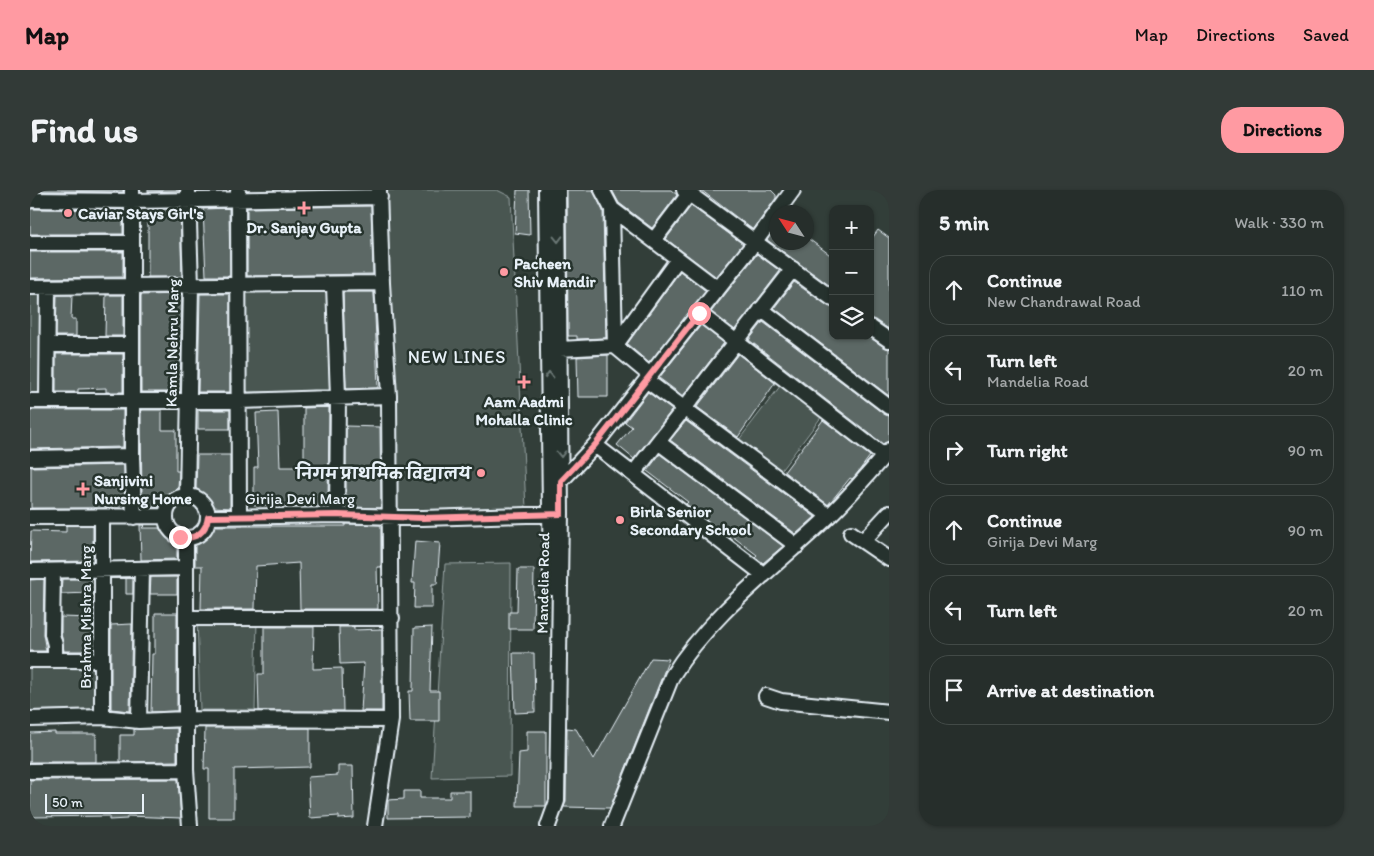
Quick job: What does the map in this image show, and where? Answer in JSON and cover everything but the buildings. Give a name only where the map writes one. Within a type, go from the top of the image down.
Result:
[{"type":"street","name":"Mandelia Road","points":[[546,190],[556,514],[557,801],[548,826]]},
{"type":"street","name":"Mandelia Road","points":[[556,514],[561,481],[558,190]]},
{"type":"street","points":[[602,190],[612,209],[718,289]]},
{"type":"street","points":[[654,240],[688,191],[829,296]]},
{"type":"street","points":[[561,481],[595,445],[755,242],[787,192]]},
{"type":"street","points":[[30,200],[188,194],[379,193],[389,396],[392,618],[391,720],[375,826]]},
{"type":"street","name":"Kamla Nehru Marg","points":[[186,496],[191,286],[188,194]]},
{"type":"street","points":[[238,194],[239,515]]},
{"type":"street","points":[[132,196],[132,456],[134,516]]},
{"type":"street","points":[[612,209],[615,346],[684,409],[829,516]]},
{"type":"street","points":[[30,243],[132,244]]},
{"type":"street","points":[[615,346],[678,259]]},
{"type":"street","points":[[633,474],[792,270]]},
{"type":"street","points":[[30,287],[382,283]]},
{"type":"street","points":[[334,284],[338,397],[338,515]]},
{"type":"street","points":[[47,400],[48,286]]},
{"type":"street","points":[[761,309],[889,407]]},
{"type":"street","points":[[612,826],[672,676],[686,654],[729,608],[829,516],[886,453],[699,313]]},
{"type":"street","points":[[874,329],[889,340]]},
{"type":"street","points":[[48,345],[132,345]]},
{"type":"street","points":[[560,348],[615,346]]},
{"type":"street","points":[[30,400],[239,401],[389,396]]},
{"type":"street","points":[[658,442],[796,546]]},
{"type":"street","points":[[595,445],[764,576]]},
{"type":"street","points":[[30,458],[132,456]]},
{"type":"street","points":[[186,496],[199,499],[204,504],[208,517],[204,530],[199,534],[186,538],[170,530],[166,516],[169,506],[174,500],[186,496]]},
{"type":"street","name":"Girija Devi Marg","points":[[208,517],[239,515],[338,515],[433,518],[556,514]]},
{"type":"street","points":[[863,541],[889,514]]},
{"type":"street","points":[[30,517],[166,516]]},
{"type":"street","name":"Brahma Mishra Marg","points":[[102,517],[102,718]]},
{"type":"street","points":[[851,533],[889,559]]},
{"type":"street","points":[[186,538],[186,770],[190,826]]},
{"type":"street","points":[[30,571],[102,568],[186,568]]},
{"type":"street","points":[[139,721],[142,569]]},
{"type":"street","points":[[53,571],[52,634],[55,645],[55,660]]},
{"type":"street","points":[[186,618],[392,618]]},
{"type":"street","points":[[30,660],[102,660]]},
{"type":"street","points":[[766,696],[781,701],[889,712]]},
{"type":"street","points":[[30,719],[102,718],[139,721],[186,719],[391,720]]},
{"type":"street","points":[[30,771],[186,770]]},
{"type":"shaded area","points":[[382,190],[497,190],[511,197],[526,509],[397,510]]},
{"type":"shaded area","points":[[332,289],[334,391],[244,392],[243,291]]},
{"type":"shaded area","points":[[30,290],[44,290],[44,396],[30,397]]},
{"type":"shaded area","points":[[781,385],[822,416],[779,473],[738,441]]},
{"type":"shaded area","points":[[511,563],[510,776],[432,778],[445,564]]},
{"type":"shaded area","points":[[197,617],[257,619],[255,710],[200,710]]},
{"type":"shaded area","points":[[30,668],[96,669],[97,709],[30,711]]},
{"type":"place","name":"Dr. Sanjay Gupta","points":[[304,208]]},
{"type":"place","name":"Caviar Stays Girl's","points":[[68,213]]},
{"type":"place","name":"Pacheen Shiv Mandir","points":[[504,272]]},
{"type":"place","name":"Aam Aadmi Mohalla Clinic","points":[[524,382]]},
{"type":"place","name":"निगम प्राथमिक विद्यालय","points":[[481,473]]},
{"type":"place","name":"Sanjivini Nursing Home","points":[[83,489]]},
{"type":"place","name":"Birla Senior Secondary School","points":[[620,520]]},
{"type":"district","name":"NEW LINES","points":[[457,357]]},
{"type":"route","points":[[180,537],[193,537],[199,534],[204,530],[208,517],[239,515],[463,518],[561,514],[561,481],[595,445],[699,313]]}]
